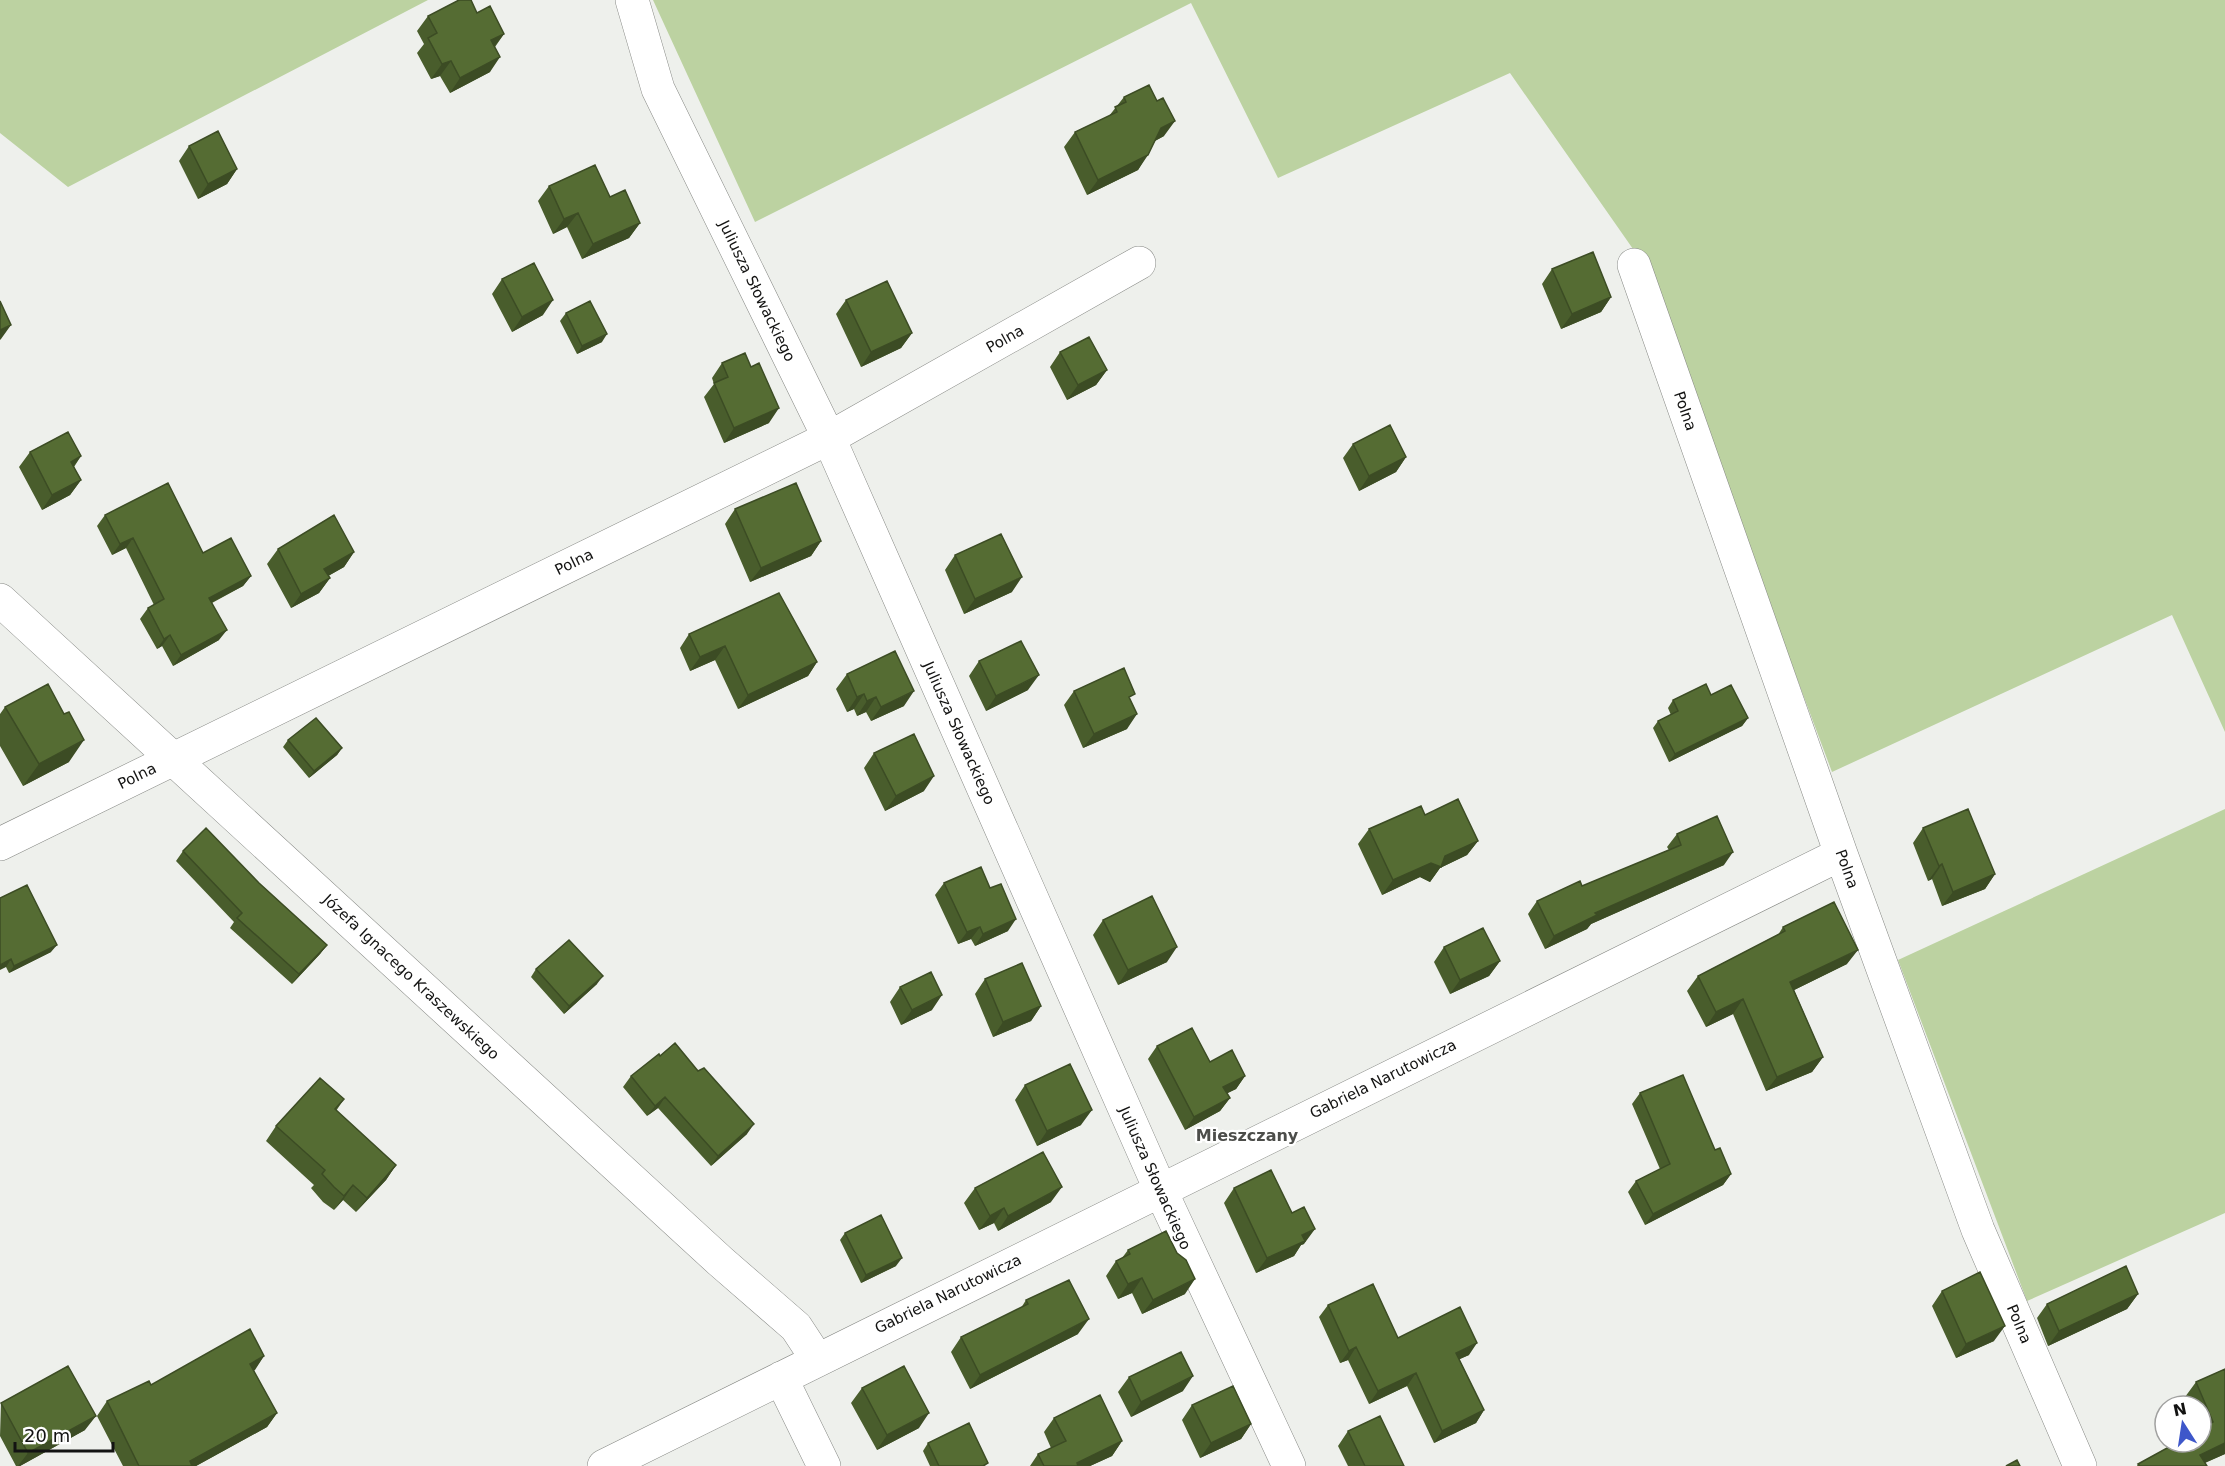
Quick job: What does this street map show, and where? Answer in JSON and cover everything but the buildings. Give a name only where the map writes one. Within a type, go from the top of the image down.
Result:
[{"type":"street","name":"Juliusza Słowackiego","points":[[632,0],[658,89],[829,438],[1160,1189],[1289,1466]]},
{"type":"street","name":"Polna","points":[[0,844],[829,438],[1139,263]]},
{"type":"street","name":"Polna","points":[[1634,265],[1841,854],[1978,1230],[2080,1466]]},
{"type":"street","name":"Józefa Ignacego Kraszewskiego","points":[[0,600],[720,1261],[796,1328],[817,1359]]},
{"type":"street","name":"Gabriela Narutowicza","points":[[604,1466],[1841,854]]},
{"type":"street","points":[[781,1378],[824,1466]]},
{"type":"green space","points":[[0,0],[428,0],[68,187],[0,133]]},
{"type":"green space","points":[[653,0],[2225,0],[2225,732],[2172,615],[1832,772],[1640,259],[1510,73],[1278,178],[1191,3],[755,222]]},
{"type":"green space","points":[[2225,809],[2225,1213],[2027,1301],[1898,960]]},
{"type":"district","name":"Mieszczany","points":[[1247,1135]]}]
